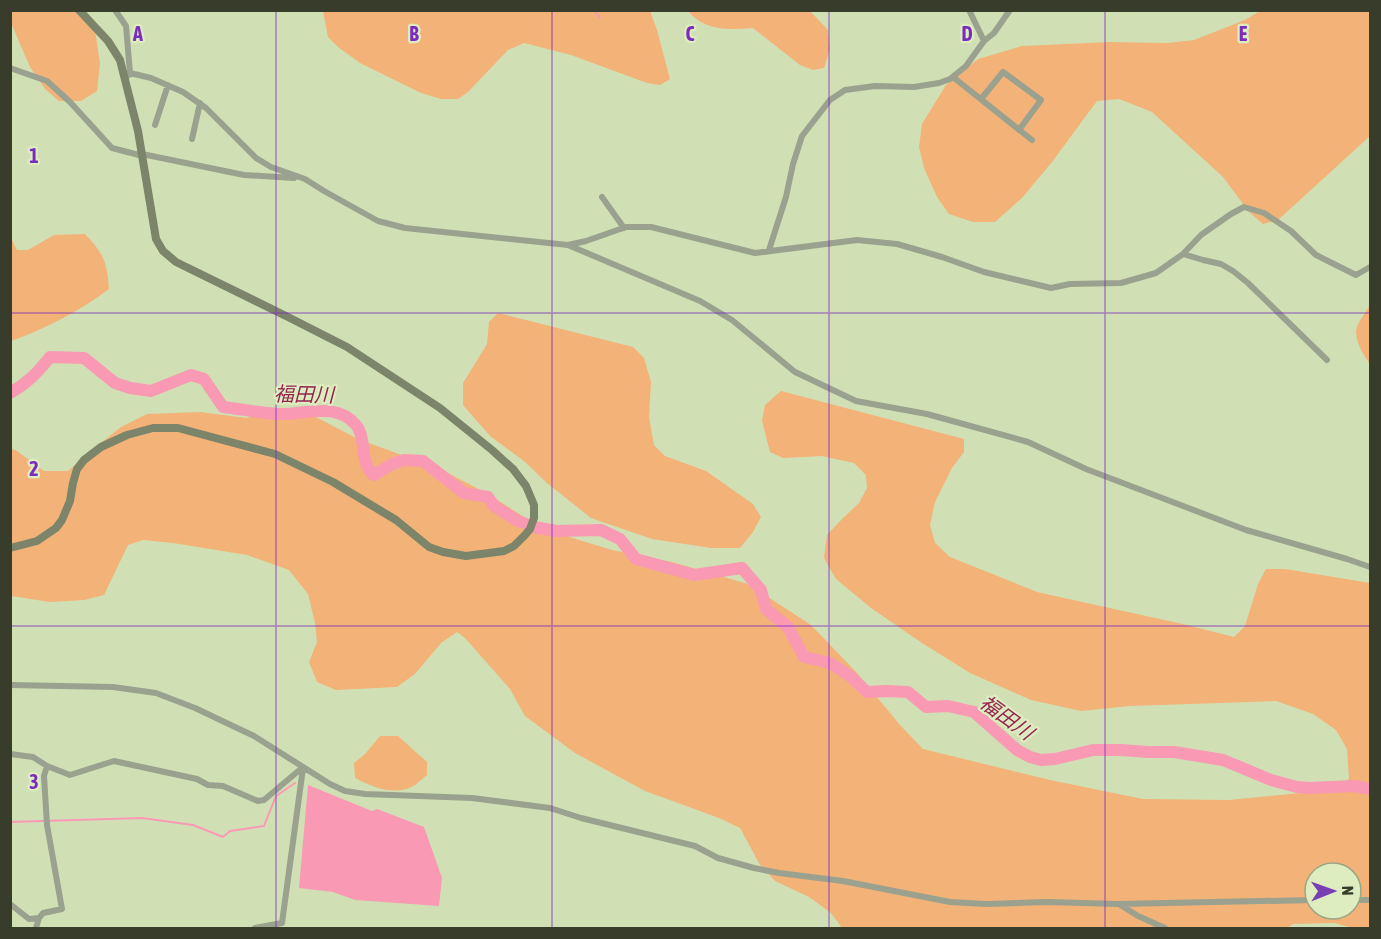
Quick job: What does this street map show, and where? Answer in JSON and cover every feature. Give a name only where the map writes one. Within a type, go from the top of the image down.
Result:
[{"type":"street","points":[[79,10],[108,41],[128,77]]},
{"type":"street","points":[[10,548],[36,542],[56,528],[70,501],[76,469],[84,460],[101,447],[127,435],[153,428],[178,428],[275,454],[333,482],[396,520],[429,547],[444,552],[466,556],[504,551],[514,546],[525,535],[534,518],[534,505],[526,486],[513,469],[440,408],[347,347],[176,262],[163,251],[156,239],[128,77],[126,26],[116,10]]},
{"type":"street","points":[[969,10],[984,41]]},
{"type":"street","points":[[769,250],[802,136],[830,100],[845,90],[875,86],[914,87],[950,79],[966,66],[1010,10]]},
{"type":"street","points":[[11,71],[47,81],[112,147],[139,155],[244,175],[304,179]]},
{"type":"street","points":[[981,99],[1003,72],[1041,100],[1019,130]]},
{"type":"street","points":[[128,77],[151,78],[183,92],[206,108],[256,158],[271,167],[304,179],[378,221],[405,228],[568,245],[700,301],[732,320],[795,372],[856,401],[927,414],[1028,442],[1086,469],[1246,531],[1371,567]]},
{"type":"street","points":[[953,77],[1032,140]]},
{"type":"street","points":[[155,125],[168,85]]},
{"type":"street","points":[[192,139],[200,104]]},
{"type":"street","points":[[602,197],[624,228]]},
{"type":"street","points":[[568,245],[624,228],[651,226],[690,238],[755,253],[857,240],[897,244],[984,272],[1051,288],[1070,284],[1121,283],[1156,273],[1183,254],[1201,235],[1244,207],[1264,213],[1291,231],[1316,255],[1356,275],[1371,267]]},
{"type":"street","points":[[1183,254],[1221,264],[1233,271],[1327,360]]},
{"type":"street","points":[[10,685],[113,687],[156,693],[195,708],[254,736],[345,791],[365,794],[472,798],[550,808],[592,821],[695,846],[718,858],[754,868],[843,881],[950,902],[1118,904],[1303,900]]},
{"type":"street","points":[[10,754],[33,757],[47,766],[70,775],[114,761],[197,778],[208,785],[223,786],[258,801],[264,800],[303,767]]},
{"type":"street","points":[[36,928],[43,913],[62,909],[46,816],[44,777],[47,766]]},
{"type":"street","points":[[255,928],[282,923],[303,767]]},
{"type":"street","points":[[10,904],[29,919],[39,918]]},
{"type":"street","points":[[1118,904],[1165,928]]},
{"type":"shaded area","points":[[10,11],[87,11],[96,36],[100,64],[97,91],[81,101],[59,101],[45,89],[30,67],[11,23]]},
{"type":"shaded area","points":[[323,11],[650,11],[670,79],[660,85],[647,83],[571,55],[524,43],[508,50],[468,92],[458,99],[441,99],[421,93],[360,63],[338,47],[328,37]]},
{"type":"shaded area","points":[[688,11],[810,11],[828,30],[830,49],[824,68],[813,70],[800,65],[753,28],[726,29],[709,26]]},
{"type":"shaded area","points":[[1260,11],[1370,11],[1370,136],[1278,220],[1263,224],[1249,212],[1223,177],[1152,112],[1119,99],[1097,101],[1022,198],[995,222],[973,222],[949,214],[937,197],[924,168],[919,147],[922,124],[946,85],[978,59],[1022,46],[1109,42],[1168,43],[1194,40],[1245,20]]},
{"type":"shaded area","points":[[85,234],[103,259],[109,289],[62,319],[11,341],[11,238],[17,250],[28,250],[54,235]]},
{"type":"shaded area","points":[[1370,305],[1370,364],[1359,346],[1356,331]]},
{"type":"shaded area","points":[[498,313],[633,347],[644,358],[651,382],[649,417],[654,445],[665,456],[706,471],[753,504],[761,517],[740,548],[711,548],[652,539],[591,518],[525,462],[490,436],[463,405],[463,383],[487,344],[489,322]]},
{"type":"shaded area","points":[[781,391],[964,439],[964,452],[952,468],[935,502],[930,525],[935,543],[950,557],[1037,592],[1234,637],[1245,626],[1258,584],[1266,569],[1285,569],[1370,583],[1370,928],[1353,928],[1334,923],[1293,924],[1287,928],[842,928],[831,913],[809,897],[775,881],[760,865],[740,828],[645,791],[575,753],[525,716],[510,689],[457,632],[441,643],[415,674],[397,687],[336,690],[317,682],[309,662],[317,642],[308,594],[289,570],[247,555],[143,540],[128,545],[104,595],[84,600],[50,602],[11,596],[10,448],[44,471],[68,471],[121,427],[147,414],[200,412],[247,418],[268,410],[308,413],[358,439],[442,470],[488,494],[543,529],[612,550],[672,562],[748,584],[811,625],[857,673],[923,749],[1050,780],[1143,799],[1229,800],[1343,789],[1349,778],[1347,749],[1336,730],[1313,714],[1276,701],[1130,706],[1081,711],[1031,700],[970,673],[922,643],[871,608],[836,579],[824,558],[827,535],[859,503],[867,488],[866,475],[854,463],[822,456],[783,458],[770,452],[762,421],[765,405]]},
{"type":"shaded area","points":[[380,736],[398,736],[427,762],[427,775],[408,789],[400,790],[376,787],[355,778],[354,763]]},
{"type":"shaded area","points":[[308,785],[372,811],[377,809],[424,827],[442,878],[439,906],[355,900],[333,892],[299,888]]},
{"type":"waterway","points":[[594,10],[600,18]]},
{"type":"waterway","name":"福田川","points":[[10,393],[32,377],[50,357],[84,358],[115,383],[130,388],[151,391],[191,375],[204,379],[223,407],[278,414],[319,411],[339,413],[348,418],[359,430],[366,464],[374,475],[404,460],[423,461],[464,493],[488,497],[494,506],[516,520],[534,527],[556,531],[601,530],[620,539],[636,559],[694,575],[742,568],[761,590],[766,609],[788,627],[804,657],[830,663],[850,676],[867,692],[908,692],[926,707],[948,706],[974,712],[1017,750],[1030,757],[1041,760],[1055,759],[1093,750],[1174,752],[1223,760],[1271,780],[1297,787],[1354,786],[1370,789]]},
{"type":"waterway","points":[[10,822],[142,818],[193,825],[223,837],[230,831],[264,826],[276,796],[295,783]]}]
